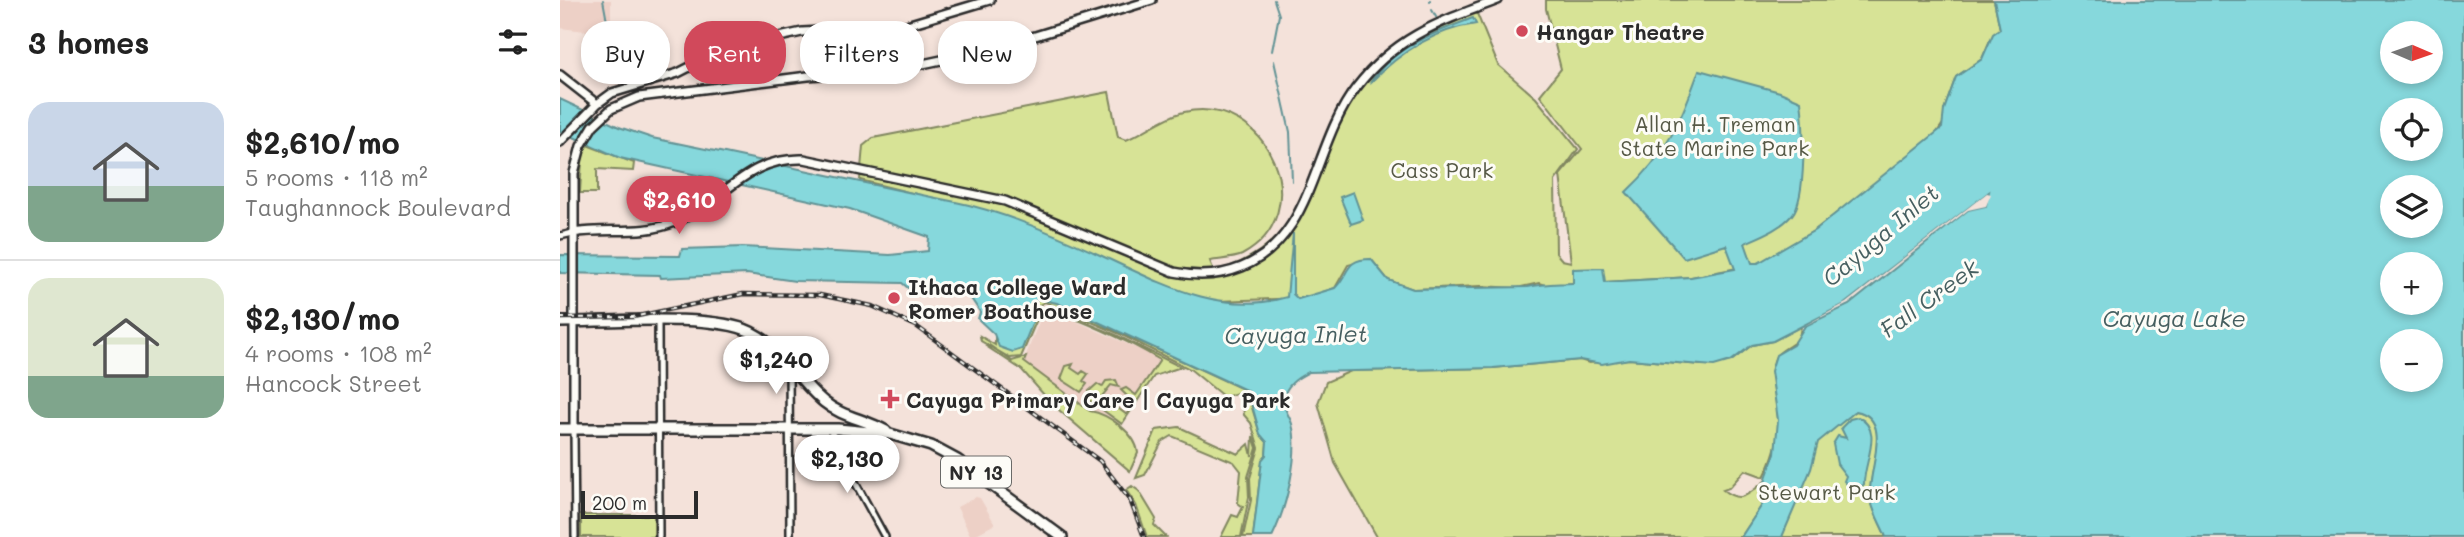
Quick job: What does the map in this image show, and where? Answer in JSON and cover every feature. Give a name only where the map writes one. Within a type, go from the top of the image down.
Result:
[{"type":"highway","name":"NY 13","points":[[560,322],[712,322],[739,327],[763,338],[815,394],[835,410],[890,433],[931,446],[957,460],[1062,537]]},
{"type":"highway","name":"NY 13","points":[[560,429],[849,429],[890,433]]},
{"type":"main road","points":[[562,139],[594,107],[621,89],[678,74],[715,53],[738,45],[814,30],[892,28],[990,0]]},
{"type":"main road","points":[[574,429],[574,173],[581,146],[593,126],[606,113],[628,100],[644,96],[727,85],[899,69],[993,49],[1152,0]]},
{"type":"main road","points":[[573,233],[642,230],[666,225],[685,218],[755,169],[790,159],[811,159],[1005,201],[1174,272],[1200,276],[1229,272],[1262,256],[1291,228],[1335,120],[1373,68],[1418,32],[1498,0]]},
{"type":"main road","points":[[560,75],[594,107]]},
{"type":"street","points":[[560,236],[573,233]]},
{"type":"street","points":[[658,322],[659,537]]},
{"type":"street","points":[[789,363],[790,537]]},
{"type":"street","points":[[574,429],[575,537]]},
{"type":"street","points":[[831,429],[849,471],[885,537]]},
{"type":"street","points":[[839,443],[849,429]]},
{"type":"shaded area","points":[[560,0],[611,0],[611,21],[581,21],[581,30],[560,28]]},
{"type":"shaded area","points":[[1051,310],[1163,360],[1116,431],[1023,363],[1042,314]]},
{"type":"shaded area","points":[[976,497],[980,498],[995,524],[971,537],[957,507]]},
{"type":"green space","points":[[1546,0],[1994,0],[2000,29],[1990,40],[1982,59],[1956,77],[1944,110],[1944,122],[1933,138],[1815,230],[1758,264],[1691,277],[1604,282],[1574,269],[1573,283],[1548,286],[1539,283],[1517,288],[1481,286],[1413,289],[1388,280],[1371,259],[1348,265],[1335,288],[1305,298],[1217,301],[1188,294],[1140,276],[1101,256],[1000,215],[860,180],[863,146],[873,138],[1109,92],[1118,137],[1126,140],[1177,114],[1214,111],[1239,120],[1259,138],[1273,161],[1280,186],[1278,212],[1265,236],[1242,255],[1210,261],[1214,271],[1247,259],[1271,241],[1291,219],[1346,109],[1377,69],[1416,39],[1476,11],[1498,65],[1536,98],[1578,149],[1555,181],[1556,253],[1562,260],[1571,262],[1560,175],[1582,149],[1540,95],[1561,69]]},
{"type":"green space","points":[[587,145],[634,163],[633,171],[597,169],[597,193],[580,193],[582,159]]},
{"type":"green space","points":[[1039,299],[1057,303],[1247,391],[1260,434],[1267,442],[1266,455],[1262,460],[1253,537],[1243,537],[1251,500],[1250,478],[1259,448],[1251,423],[1244,415],[1242,396],[1237,393],[1224,397],[1190,369],[1120,334],[1045,302],[1039,305],[1040,312],[1021,357],[1010,358],[981,341],[980,336],[995,345],[995,337],[996,342],[1033,318],[1030,307]]},
{"type":"green space","points":[[1051,308],[1116,335],[1181,367],[1154,376],[1122,424],[1089,400],[1088,392],[1097,384],[1102,387],[1106,381],[1116,380],[1119,387],[1111,385],[1102,396],[1127,415],[1132,407],[1129,398],[1121,390],[1126,388],[1136,395],[1160,360],[1083,322],[1043,312]]},
{"type":"green space","points":[[1801,326],[1799,339],[1779,353],[1774,360],[1778,434],[1764,477],[1745,470],[1729,488],[1723,490],[1735,497],[1745,496],[1765,481],[1762,505],[1741,537],[1377,537],[1335,463],[1318,403],[1326,382],[1351,371],[1493,368],[1580,360],[1589,363],[1629,359],[1701,365],[1731,361],[1752,345],[1773,341]]},
{"type":"green space","points":[[989,345],[1012,361],[1026,357],[1024,362],[1090,411],[1105,416],[1127,432],[1138,453],[1130,471],[1052,404],[1022,370],[986,346]]},
{"type":"green space","points":[[1073,364],[1071,368],[1080,374],[1083,371],[1088,374],[1083,381],[1087,384],[1081,392],[1061,379],[1066,366]]},
{"type":"green space","name":"Stewart Park","points":[[1856,411],[1867,416],[1874,424],[1877,434],[1870,495],[1886,537],[1763,537],[1800,428],[1824,434]]},
{"type":"green space","points":[[1179,427],[1238,454],[1249,444],[1252,456],[1253,436],[1257,448],[1248,477],[1249,497],[1241,537],[1221,537],[1232,515],[1238,517],[1243,507],[1238,503],[1241,471],[1234,462],[1172,436],[1162,442],[1145,475],[1136,478],[1156,430]]},
{"type":"green space","points":[[1132,486],[1139,491],[1156,519],[1154,525],[1166,537],[1147,537],[1136,505],[1126,490]]},
{"type":"green space","points":[[581,515],[654,515],[654,537],[581,537]]},
{"type":"water","name":"Cayuga Lake","points":[[1994,0],[2464,0],[2464,537],[1886,537],[1870,495],[1877,434],[1874,424],[1867,416],[1856,411],[1818,442],[1811,469],[1782,537],[1741,537],[1762,505],[1766,478],[1775,453],[1778,420],[1771,371],[1776,355],[1793,345],[1805,326],[1849,305],[1968,210],[1986,206],[1989,192],[1843,305],[1773,341],[1752,345],[1731,361],[1714,366],[1629,359],[1602,364],[1580,360],[1493,368],[1309,372],[1292,383],[1284,397],[1294,436],[1293,466],[1287,497],[1272,537],[1253,537],[1262,460],[1266,455],[1267,442],[1260,434],[1248,391],[1057,303],[1039,299],[1032,303],[1033,322],[1022,349],[1013,352],[999,347],[994,334],[978,319],[980,312],[964,288],[917,288],[914,293],[902,283],[795,281],[747,274],[661,278],[660,275],[560,273],[560,255],[680,256],[682,249],[743,247],[890,255],[928,251],[929,237],[850,209],[620,158],[560,131],[560,99],[619,127],[652,138],[989,211],[1046,231],[1167,285],[1214,300],[1238,303],[1287,297],[1293,233],[1293,294],[1298,299],[1335,288],[1352,264],[1371,259],[1388,280],[1413,289],[1528,287],[1573,283],[1573,269],[1603,268],[1605,282],[1691,277],[1735,269],[1726,245],[1684,258],[1626,192],[1652,164],[1671,136],[1699,70],[1780,92],[1801,101],[1803,161],[1797,206],[1782,224],[1745,243],[1752,263],[1758,263],[1815,230],[1942,128],[1944,110],[1956,77],[1982,59],[1993,34],[2000,29]]},
{"type":"water","points":[[1473,18],[1476,24],[1445,32],[1418,44],[1370,83],[1391,59],[1403,50],[1430,35]]},
{"type":"water","points":[[1353,192],[1363,220],[1351,224],[1340,197]]},
{"type":"water","points":[[1858,417],[1870,430],[1871,447],[1864,485],[1852,489],[1844,481],[1846,476],[1837,464],[1833,444],[1838,436],[1846,438],[1841,428],[1850,419]]},
{"type":"pier","points":[[1987,193],[1991,194],[1986,206],[1968,210],[1844,306],[1802,327],[1846,303]]},
{"type":"waterway","points":[[603,0],[607,21]]},
{"type":"waterway","points":[[1272,51],[1279,15],[1274,0]]},
{"type":"waterway","points":[[1432,10],[1436,17]]},
{"type":"waterway","points":[[1274,61],[1290,132],[1292,181]]},
{"type":"railway","points":[[560,318],[633,317],[743,294],[820,295],[872,306],[916,326],[1100,461],[1130,500],[1144,537]]},
{"type":"place","name":"Hangar Theatre","points":[[1522,31]]},
{"type":"place","name":"Ithaca College Ward Romer Boathouse","points":[[894,298]]},
{"type":"place","name":"Cayuga Primary Care | Cayuga Park","points":[[890,399]]},
{"type":"park label","name":"Allan H. Treman State Marine Park","points":[[1715,135]]},
{"type":"park label","name":"Cass Park","points":[[1442,169]]},
{"type":"water label","name":"Cayuga Inlet","points":[[1880,235]]},
{"type":"water label","name":"Fall Creek","points":[[1929,298]]},
{"type":"water label","name":"Cayuga Inlet","points":[[1296,334]]}]
